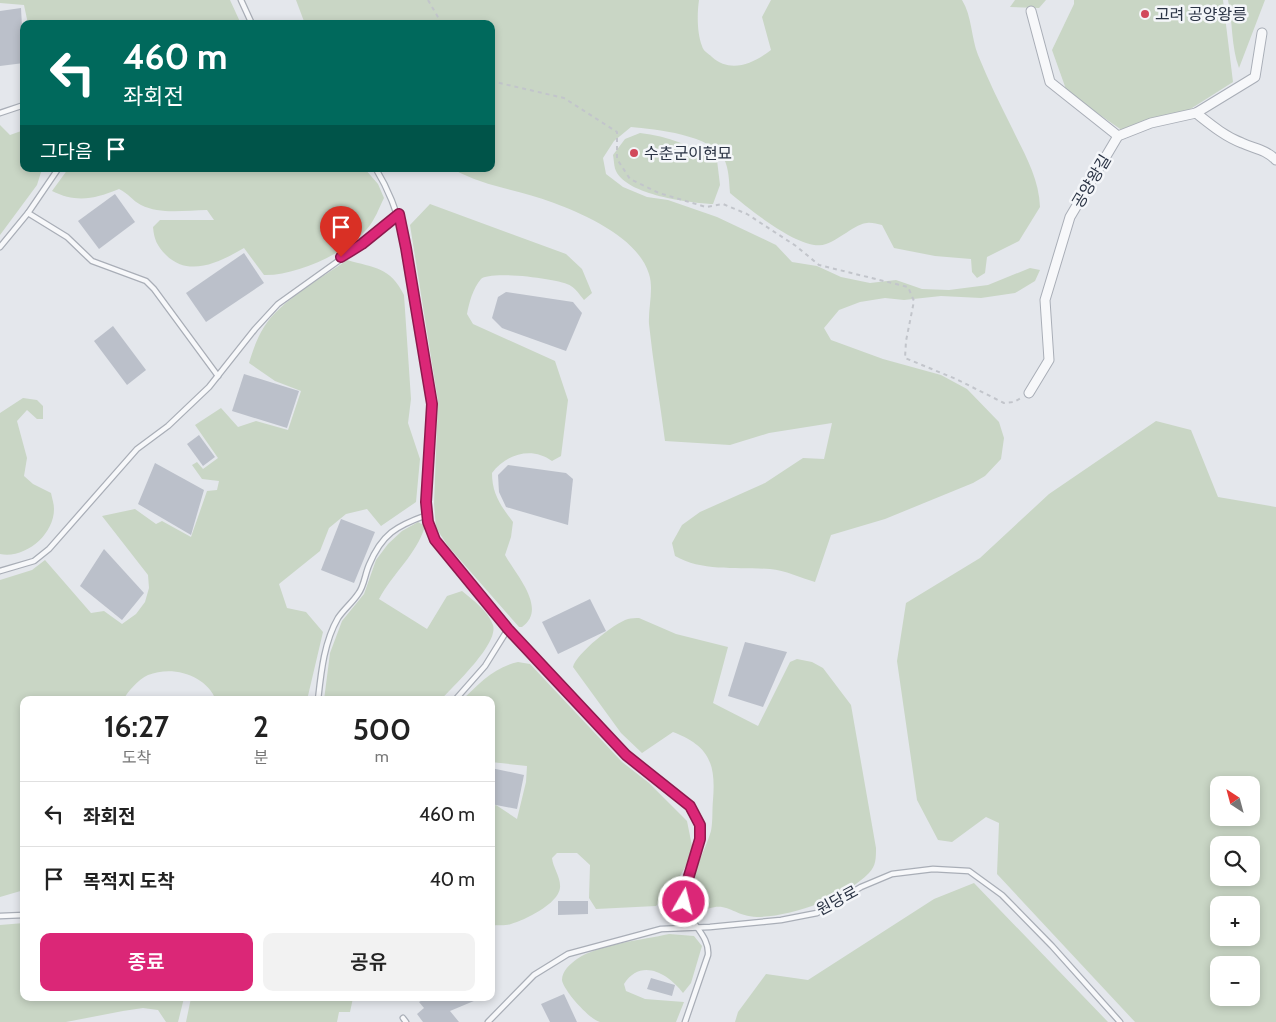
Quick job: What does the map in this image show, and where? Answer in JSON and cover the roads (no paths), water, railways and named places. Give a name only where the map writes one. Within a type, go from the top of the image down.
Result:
[{"type":"street","points":[[1032,11],[1050,82],[1118,136]]},
{"type":"street","name":"공양왕길","points":[[1029,393],[1049,360],[1044,300],[1070,216],[1118,136],[1151,123],[1196,113],[1255,77],[1262,33]]},
{"type":"street","points":[[1196,113],[1216,130],[1241,143],[1267,151],[1276,160]]},
{"type":"lane","points":[[241,0],[250,20]]},
{"type":"lane","points":[[0,113],[20,106]]},
{"type":"lane","points":[[0,247],[28,212],[56,172]]},
{"type":"lane","points":[[378,172],[390,191],[399,214],[432,404],[427,515],[435,540],[508,629],[626,755],[690,806],[700,825],[700,839],[686,886],[684,902],[688,914],[699,928],[709,947],[685,1022]]},
{"type":"lane","points":[[28,212],[67,237],[92,260],[146,281],[154,289],[218,376]]},
{"type":"lane","points":[[0,572],[34,561],[49,550],[137,450],[188,408],[218,376],[255,329],[278,304],[362,244],[399,214]]},
{"type":"lane","points":[[319,696],[323,663],[330,636],[346,606],[359,594],[377,548],[386,535],[404,523],[427,515]]},
{"type":"lane","points":[[458,696],[485,666],[508,629]]},
{"type":"lane","name":"원당로","points":[[488,1022],[534,975],[568,954],[661,929],[699,928],[781,920],[817,913],[860,887],[892,874],[933,869],[969,871],[1002,895],[1052,946],[1120,1022]]},
{"type":"lane","points":[[0,916],[20,914]]},
{"type":"place","name":"고려 공양왕릉","points":[[1145,14]]},
{"type":"place","name":"수춘군이현묘","points":[[634,153]]}]
